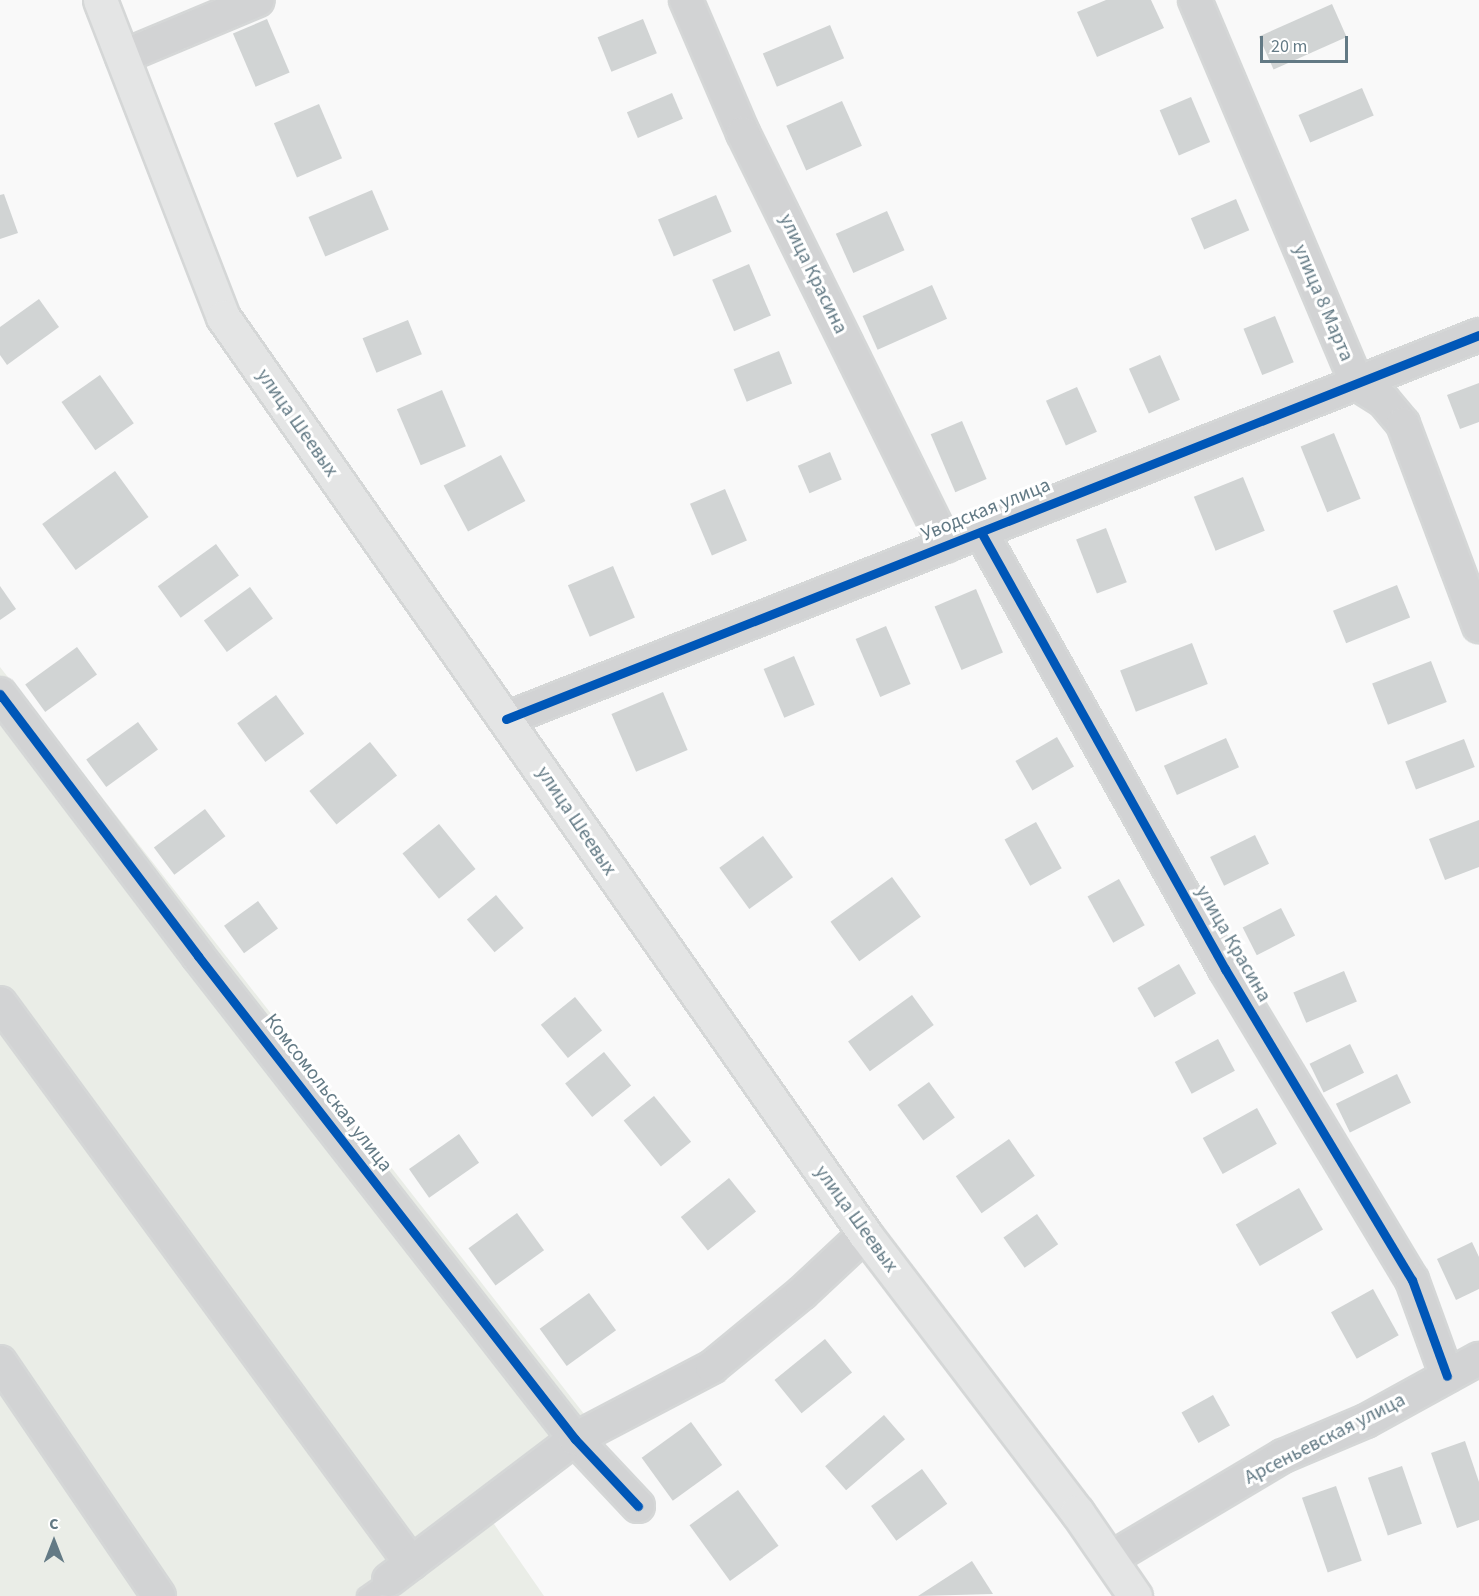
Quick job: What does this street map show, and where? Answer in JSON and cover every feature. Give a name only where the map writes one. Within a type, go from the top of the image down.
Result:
[{"type":"main road","name":"улица Шеевых","points":[[99,0],[222,317],[507,719],[865,1234],[1077,1512],[1135,1596]]},
{"type":"street","points":[[122,57],[258,0]]},
{"type":"street","name":"улица Красина","points":[[686,0],[743,133],[946,546]]},
{"type":"street","name":"улица 8 Марта","points":[[1195,0],[1357,384],[1383,400],[1403,424],[1479,626]]},
{"type":"street","name":"Уводская улица","points":[[507,719],[1479,335]]},
{"type":"street","name":"улица Красина","points":[[981,532],[1225,969],[1412,1280],[1447,1377]]},
{"type":"street","name":"Комсомольская улица","points":[[0,694],[198,956],[575,1439],[638,1506]]},
{"type":"street","points":[[0,1003],[389,1580],[575,1439],[712,1367],[802,1293],[865,1234]]},
{"type":"street","name":"Арсеньевская улица","points":[[1110,1559],[1283,1456],[1366,1422],[1479,1359]]},
{"type":"street","points":[[0,1362],[159,1596]]},
{"type":"shaded area","points":[[0,667],[588,1419],[476,1498],[544,1596],[0,1596]]},
{"type":"building","points":[[1106,0],[1151,0],[1164,28],[1097,57],[1077,12]]},
{"type":"building","points":[[1332,4],[1347,37],[1274,69],[1259,37]]},
{"type":"building","points":[[267,19],[290,72],[256,87],[233,33]]},
{"type":"building","points":[[643,19],[657,53],[611,72],[598,37]]},
{"type":"building","points":[[830,25],[844,58],[777,87],[763,54]]},
{"type":"building","points":[[1362,88],[1374,116],[1310,143],[1298,115]]},
{"type":"building","points":[[672,93],[683,119],[638,138],[627,112]]},
{"type":"building","points":[[1191,97],[1210,142],[1179,155],[1160,110]]},
{"type":"building","points":[[842,101],[862,146],[806,171],[786,126]]},
{"type":"building","points":[[319,104],[342,158],[297,177],[274,123]]},
{"type":"building","points":[[372,190],[389,230],[325,257],[308,217]]},
{"type":"building","points":[[4,194],[18,233],[0,239],[0,195]]},
{"type":"building","points":[[716,195],[732,232],[674,256],[658,220]]},
{"type":"building","points":[[1236,199],[1249,230],[1204,249],[1191,218]]},
{"type":"building","points":[[887,211],[904,250],[853,273],[836,234]]},
{"type":"building","points":[[749,264],[771,316],[734,331],[712,280]]},
{"type":"building","points":[[932,285],[947,319],[878,350],[863,316]]},
{"type":"building","points":[[39,299],[59,327],[7,365],[0,355],[0,327]]},
{"type":"building","points":[[1275,316],[1294,362],[1262,375],[1243,329]]},
{"type":"building","points":[[408,320],[422,354],[376,373],[363,338]]},
{"type":"building","points":[[779,351],[792,383],[747,402],[734,369]]},
{"type":"building","points":[[1160,355],[1180,400],[1149,414],[1129,369]]},
{"type":"building","points":[[100,375],[134,423],[95,450],[61,402]]},
{"type":"building","points":[[1479,383],[1479,422],[1460,429],[1447,395]]},
{"type":"building","points":[[1077,387],[1097,432],[1066,446],[1046,401]]},
{"type":"building","points":[[442,390],[466,446],[421,465],[397,409]]},
{"type":"building","points":[[962,421],[987,479],[955,492],[931,434]]},
{"type":"building","points":[[1334,433],[1361,499],[1327,512],[1301,446]]},
{"type":"building","points":[[830,452],[842,480],[810,493],[798,466]]},
{"type":"building","points":[[501,455],[525,501],[468,531],[444,486]]},
{"type":"building","points":[[115,471],[149,517],[76,570],[42,524]]},
{"type":"building","points":[[1243,477],[1265,531],[1216,551],[1194,497]]},
{"type":"building","points":[[725,489],[747,541],[712,555],[690,504]]},
{"type":"building","points":[[1106,528],[1127,582],[1097,594],[1076,539]]},
{"type":"building","points":[[216,544],[239,576],[181,618],[158,586]]},
{"type":"building","points":[[613,566],[635,618],[590,637],[568,585]]},
{"type":"building","points":[[1397,585],[1410,617],[1346,643],[1333,611]]},
{"type":"building","points":[[0,586],[16,609],[0,620]]},
{"type":"building","points":[[250,587],[273,619],[227,652],[204,621]]},
{"type":"building","points":[[976,589],[1003,653],[962,670],[935,607]]},
{"type":"building","points":[[886,626],[911,684],[880,697],[856,639]]},
{"type":"building","points":[[1192,643],[1208,684],[1136,712],[1120,671]]},
{"type":"building","points":[[77,647],[97,675],[45,712],[25,685]]},
{"type":"building","points":[[794,656],[815,705],[784,718],[764,669]]},
{"type":"building","points":[[1431,661],[1447,702],[1388,725],[1372,684]]},
{"type":"building","points":[[663,692],[688,750],[636,772],[611,714]]},
{"type":"building","points":[[276,695],[304,734],[265,762],[237,723]]},
{"type":"building","points":[[138,722],[158,750],[106,787],[86,760]]},
{"type":"building","points":[[1057,737],[1074,766],[1032,790],[1015,761]]},
{"type":"building","points":[[1226,738],[1239,767],[1177,795],[1164,766]]},
{"type":"building","points":[[1464,739],[1475,767],[1416,790],[1405,762]]},
{"type":"building","points":[[370,742],[397,775],[336,825],[309,791]]},
{"type":"building","points":[[205,809],[225,836],[174,875],[154,848]]},
{"type":"building","points":[[1479,820],[1479,867],[1445,880],[1429,839]]},
{"type":"building","points":[[1036,822],[1062,868],[1030,886],[1005,839]]},
{"type":"building","points":[[439,824],[476,869],[439,899],[402,854]]},
{"type":"building","points":[[1255,835],[1269,864],[1224,886],[1210,857]]},
{"type":"building","points":[[763,836],[793,877],[749,909],[719,868]]},
{"type":"building","points":[[892,877],[921,917],[859,961],[831,922]]},
{"type":"building","points":[[1119,879],[1145,925],[1113,943],[1088,896]]},
{"type":"building","points":[[496,895],[524,928],[495,952],[467,919]]},
{"type":"building","points":[[258,901],[278,929],[244,953],[224,926]]},
{"type":"building","points":[[1281,908],[1295,936],[1257,955],[1243,928]]},
{"type":"building","points":[[1179,964],[1196,993],[1154,1017],[1137,988]]},
{"type":"building","points":[[1344,971],[1357,1001],[1306,1023],[1293,992]]},
{"type":"building","points":[[912,995],[934,1025],[870,1071],[848,1041]]},
{"type":"building","points":[[575,997],[602,1030],[568,1058],[541,1025]]},
{"type":"building","points":[[1218,1039],[1235,1071],[1192,1094],[1175,1062]]},
{"type":"building","points":[[1350,1044],[1364,1073],[1324,1092],[1310,1064]]},
{"type":"building","points":[[604,1052],[631,1085],[592,1117],[565,1083]]},
{"type":"building","points":[[1397,1074],[1411,1103],[1350,1133],[1336,1104]]},
{"type":"building","points":[[929,1082],[955,1118],[923,1141],[897,1105]]},
{"type":"building","points":[[654,1096],[691,1142],[661,1166],[624,1121]]},
{"type":"building","points":[[1257,1108],[1277,1144],[1223,1174],[1203,1138]]},
{"type":"building","points":[[459,1134],[479,1163],[429,1198],[409,1169]]},
{"type":"building","points":[[1009,1139],[1035,1176],[982,1213],[956,1176]]},
{"type":"building","points":[[729,1178],[756,1211],[708,1250],[681,1217]]},
{"type":"building","points":[[1299,1188],[1323,1230],[1260,1266],[1236,1224]]},
{"type":"building","points":[[517,1213],[544,1250],[495,1285],[468,1248]]},
{"type":"building","points":[[1037,1214],[1058,1244],[1025,1268],[1003,1238]]},
{"type":"building","points":[[1472,1242],[1479,1257],[1479,1289],[1456,1300],[1437,1259]]},
{"type":"building","points":[[1373,1289],[1399,1335],[1357,1359],[1331,1312]]},
{"type":"building","points":[[589,1293],[616,1330],[567,1366],[540,1329]]},
{"type":"building","points":[[825,1339],[852,1372],[802,1413],[774,1380]]},
{"type":"building","points":[[1213,1395],[1230,1426],[1198,1443],[1182,1412]]},
{"type":"building","points":[[884,1415],[905,1439],[846,1490],[825,1466]]},
{"type":"building","points":[[691,1422],[722,1465],[673,1501],[642,1458]]},
{"type":"building","points":[[1465,1441],[1479,1482],[1479,1520],[1457,1528],[1431,1453]]},
{"type":"building","points":[[1402,1466],[1422,1524],[1388,1535],[1368,1478]]},
{"type":"building","points":[[922,1469],[947,1504],[896,1541],[871,1506]]},
{"type":"building","points":[[1336,1486],[1362,1561],[1328,1572],[1302,1498]]},
{"type":"building","points":[[738,1490],[779,1546],[730,1581],[689,1525]]},
{"type":"building","points":[[972,1561],[993,1594],[918,1596]]},
{"type":"cycle path","points":[[506,719],[1479,335]]},
{"type":"cycle path","points":[[981,532],[1225,969],[1412,1280],[1447,1376]]},
{"type":"cycle path","points":[[0,694],[198,956],[575,1439],[638,1506]]}]
